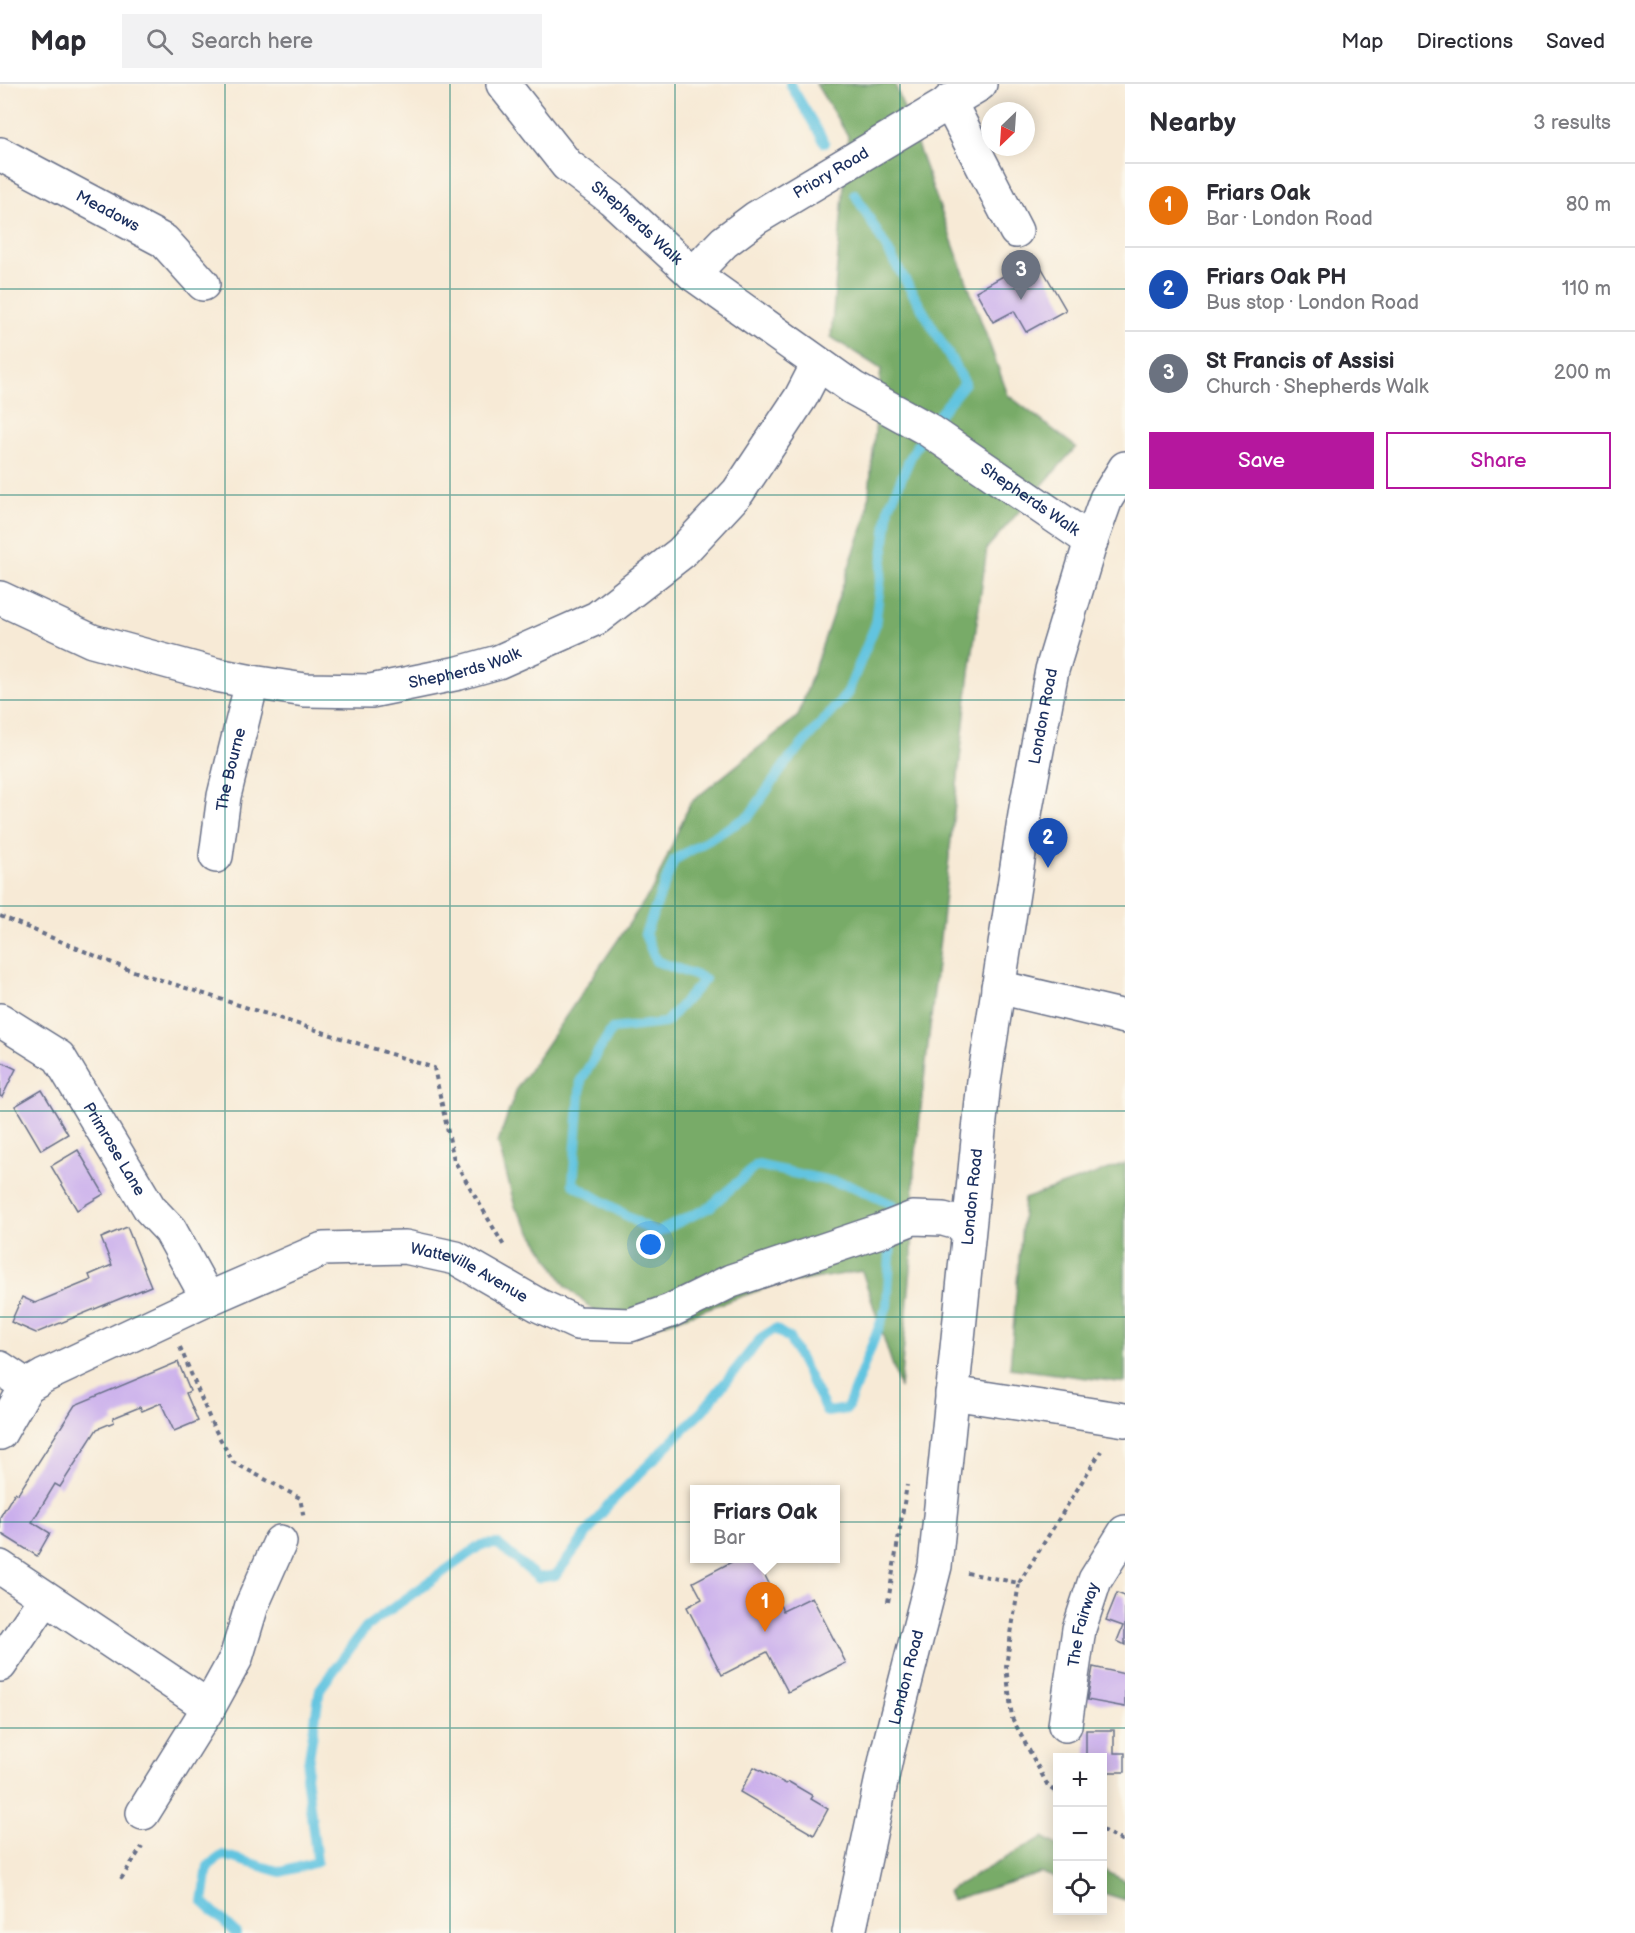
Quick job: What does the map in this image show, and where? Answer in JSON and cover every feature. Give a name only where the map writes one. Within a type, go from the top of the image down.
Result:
[{"type":"street","name":"Shepherds Walk","points":[[503,84],[567,165],[612,199],[693,274],[853,388],[927,429],[1091,541]]},
{"type":"street","name":"Priory Road","points":[[693,274],[724,242],[756,218],[980,84]]},
{"type":"street","points":[[950,101],[1016,231]]},
{"type":"street","name":"Meadows","points":[[0,154],[164,241],[203,284]]},
{"type":"street","name":"Shepherds Walk","points":[[0,598],[92,641],[252,682],[305,690],[371,691],[459,673],[498,662],[597,618],[681,553],[738,492],[801,397],[818,364]]},
{"type":"street","name":"London Road","points":[[849,1933],[886,1754],[935,1566],[984,1081],[1026,808],[1052,670],[1091,541],[1107,500],[1125,468]]},
{"type":"street","name":"The Bourne","points":[[216,856],[224,796],[252,682]]},
{"type":"street","points":[[998,987],[1125,1017]]},
{"type":"street","name":"Primrose Lane","points":[[0,1020],[59,1057],[150,1209],[170,1230],[208,1299]]},
{"type":"street","name":"Watteville Avenue","points":[[27,1386],[54,1371],[208,1299],[323,1249],[405,1247],[456,1258],[538,1305],[577,1323],[630,1325],[670,1311],[731,1281],[912,1218],[943,1219],[968,1226]]},
{"type":"street","points":[[0,1368],[27,1386],[0,1433]]},
{"type":"street","points":[[952,1393],[1123,1419]]},
{"type":"street","name":"The Fairway","points":[[1065,1725],[1078,1629],[1095,1580],[1125,1532]]},
{"type":"street","points":[[142,1813],[209,1707],[236,1658],[252,1605],[280,1542]]},
{"type":"street","points":[[0,1567],[209,1707]]},
{"type":"street","points":[[0,1665],[45,1599]]},
{"type":"path","points":[[0,916],[127,969],[434,1068],[454,1160],[507,1250]]},
{"type":"path","points":[[1053,1790],[1048,1786],[1012,1718],[1006,1666],[1019,1583],[1123,1419]]},
{"type":"path","points":[[895,1559],[1019,1583]]},
{"type":"path","points":[[1107,1833],[1125,1842]]},
{"type":"green space","points":[[816,84],[895,84],[1008,395],[1076,447],[987,548],[968,688],[914,1170],[912,1258],[900,1388],[862,1271],[771,1286],[624,1338],[566,1286],[515,1207],[498,1142],[517,1088],[654,887],[690,803],[798,716],[867,514],[881,369],[831,337],[848,136]]},
{"type":"green space","points":[[1125,1163],[1125,1383],[1010,1368],[1024,1199]]},
{"type":"green space","points":[[1043,1837],[1053,1843],[1053,1877],[1041,1873],[951,1900],[947,1891]]},
{"type":"green space","points":[[1107,1872],[1125,1881],[1125,1900],[1107,1894]]},
{"type":"building","points":[[1036,258],[1066,310],[1026,332],[1014,311],[993,322],[976,291]]},
{"type":"building","points":[[0,1061],[16,1069],[2,1097],[0,1096]]},
{"type":"building","points":[[42,1090],[68,1134],[41,1150],[15,1106]]},
{"type":"building","points":[[78,1150],[104,1194],[77,1210],[51,1166]]},
{"type":"building","points":[[127,1227],[151,1286],[36,1333],[11,1322],[22,1297],[35,1303],[91,1280],[89,1275],[112,1265],[101,1238]]},
{"type":"building","points":[[178,1362],[190,1391],[186,1393],[198,1421],[174,1431],[161,1403],[142,1411],[140,1407],[113,1418],[114,1422],[97,1429],[60,1487],[55,1484],[32,1522],[50,1533],[37,1556],[0,1533],[0,1517],[15,1492],[18,1494],[75,1405]]},
{"type":"building","points":[[729,1563],[759,1563],[783,1611],[812,1597],[846,1663],[788,1692],[767,1652],[722,1675],[687,1607],[702,1599],[693,1582]]},
{"type":"building","points":[[1117,1593],[1125,1596],[1125,1645],[1117,1641],[1123,1626],[1106,1620]]},
{"type":"building","points":[[1093,1667],[1125,1674],[1125,1707],[1087,1700]]},
{"type":"building","points":[[1086,1730],[1114,1730],[1114,1753],[1125,1753],[1125,1772],[1107,1772],[1107,1753],[1086,1753]]},
{"type":"building","points":[[754,1767],[786,1784],[789,1782],[813,1796],[811,1799],[828,1809],[814,1835],[740,1792]]},
{"type":"waterway","points":[[790,84],[825,143]]},
{"type":"waterway","points":[[236,1933],[203,1902],[208,1866],[223,1855],[281,1872],[317,1862],[306,1776],[320,1689],[366,1627],[481,1545],[498,1544],[538,1578],[556,1575],[608,1505],[703,1410],[762,1337],[775,1329],[789,1338],[827,1412],[847,1409],[887,1306],[893,1205],[852,1186],[757,1165],[710,1207],[656,1233],[573,1184],[581,1080],[612,1029],[665,1023],[705,979],[656,961],[645,934],[674,860],[749,816],[786,763],[847,694],[875,626],[889,507],[911,456],[927,429],[965,383],[855,194]]},
{"type":"place","name":"St Francis of Assisi","points":[[1021,300]]},
{"type":"place","name":"Friars Oak PH","points":[[1048,868]]},
{"type":"place","name":"Friars Oak","points":[[765,1632]]}]
